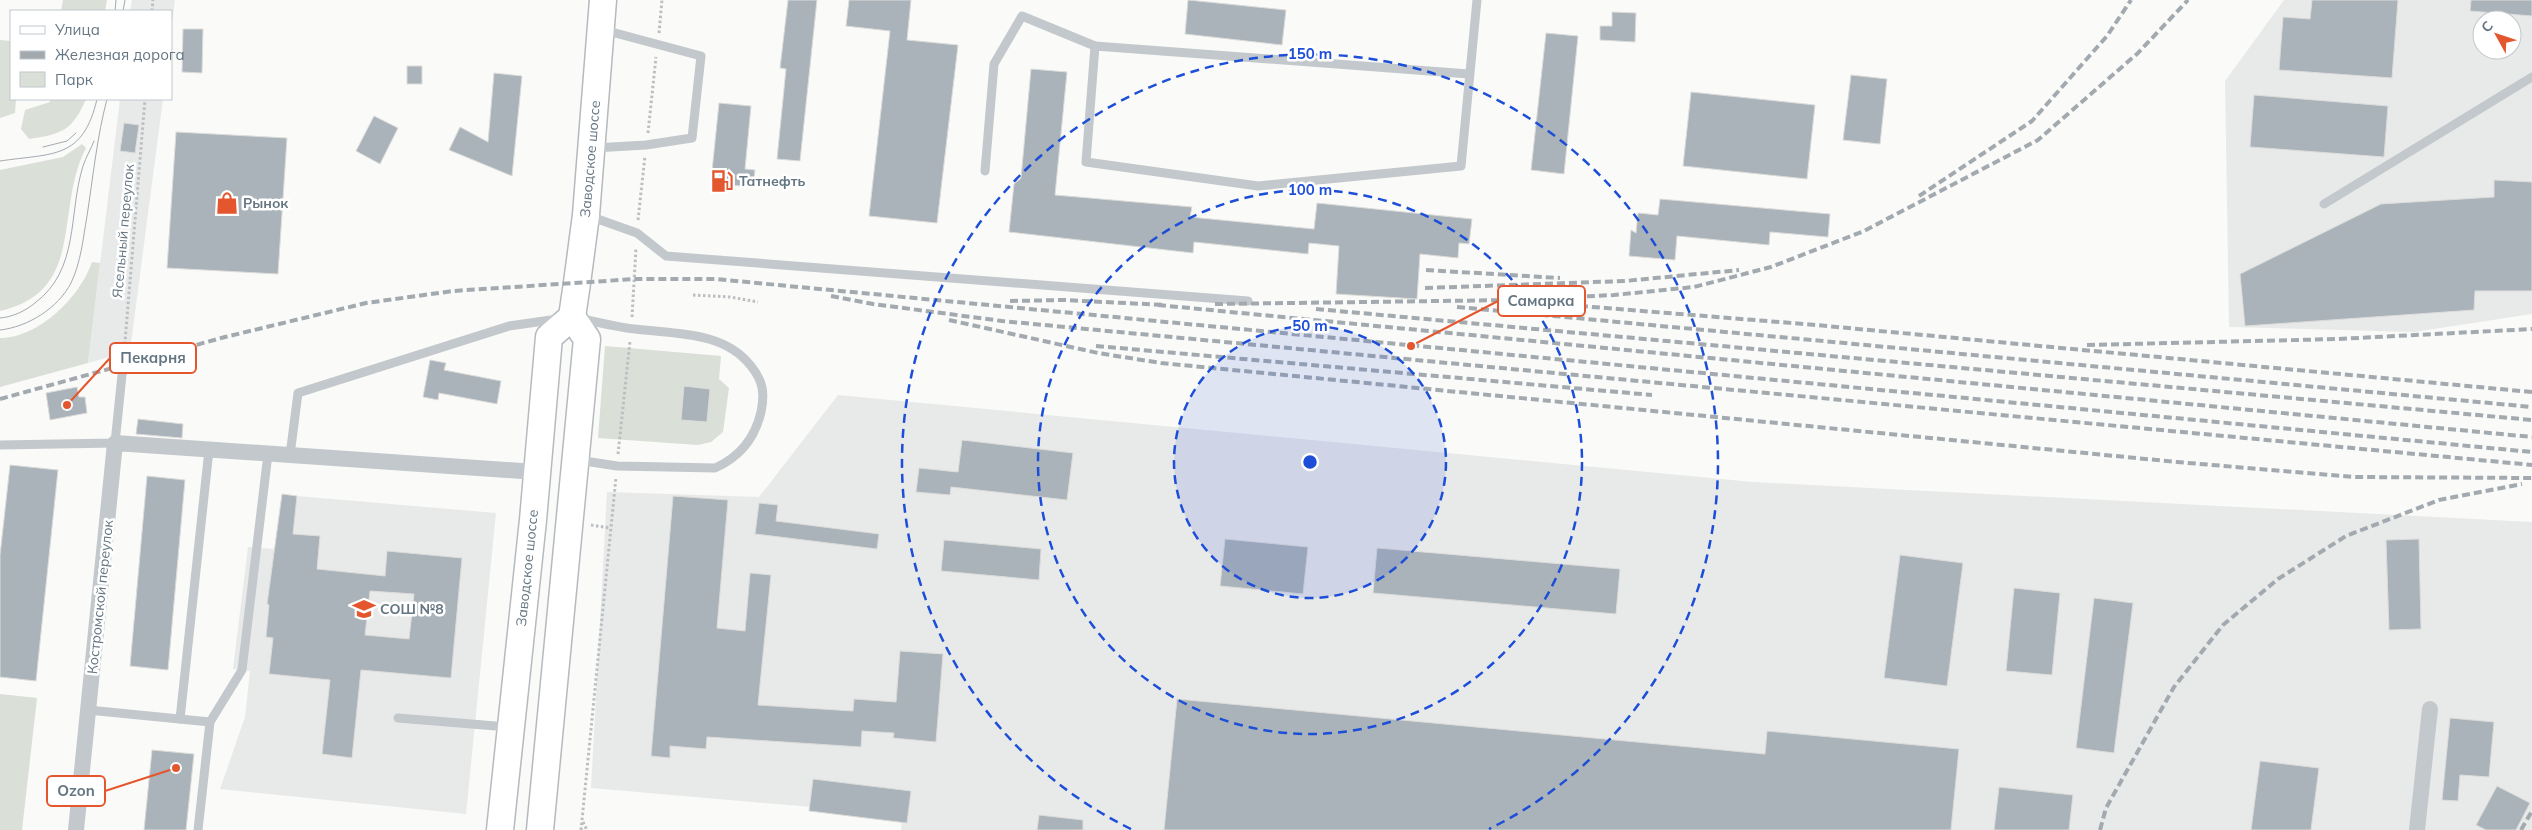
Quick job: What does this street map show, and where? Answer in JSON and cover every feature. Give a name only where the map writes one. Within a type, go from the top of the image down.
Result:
[{"type":"main road","name":"Заводское шоссе","points":[[500,830],[548,337],[572,317],[586,215],[603,0]]},
{"type":"main road","points":[[540,830],[587,339],[572,317]]},
{"type":"street","points":[[115,443],[536,472]]},
{"type":"street","name":"Костромской переулок","points":[[76,830],[115,443]]},
{"type":"street","points":[[2417,830],[2430,709]]},
{"type":"lane","points":[[1095,46],[1086,162],[1258,186],[1461,166],[1477,0]]},
{"type":"lane","points":[[985,170],[994,64],[1022,16],[1095,46],[1469,74]]},
{"type":"lane","points":[[592,148],[646,145],[692,138],[701,56],[658,42],[601,29]]},
{"type":"lane","points":[[2324,204],[2532,77]]},
{"type":"lane","points":[[586,215],[637,233],[666,256],[1248,301]]},
{"type":"lane","points":[[290,455],[298,393],[509,326],[572,317],[632,329],[704,337],[729,345],[748,362],[762,379],[763,404],[758,427],[745,447],[728,463],[715,468],[617,466],[576,460]]},
{"type":"lane","name":"Костромской переулок","points":[[115,443],[123,365]]},
{"type":"lane","points":[[0,445],[115,443]]},
{"type":"lane","points":[[180,719],[209,450]]},
{"type":"lane","points":[[198,830],[210,722],[242,670],[268,454]]},
{"type":"lane","points":[[88,710],[210,722]]},
{"type":"lane","points":[[398,718],[511,727]]},
{"type":"path","points":[[581,830],[632,329],[637,233],[662,0]]},
{"type":"path","name":"Ясельный переулок","points":[[123,365],[145,100]]},
{"type":"path","points":[[693,295],[730,297],[758,302]]},
{"type":"path","points":[[582,821],[587,830]]},
{"type":"shaded area","points":[[132,0],[175,0],[172,23],[172,10],[130,10]]},
{"type":"shaded area","points":[[2284,0],[2532,0],[2532,314],[2414,332],[2229,327],[2225,81]]},
{"type":"shaded area","points":[[120,100],[163,100],[130,351],[88,363]]},
{"type":"shaded area","points":[[838,395],[1753,482],[2532,522],[2532,830],[901,830],[902,815],[591,788],[607,492],[759,497]]},
{"type":"shaded area","name":"СОШ №8","points":[[297,496],[496,513],[466,814],[220,789],[245,717],[250,671],[233,669],[248,547],[275,549],[292,534]]},
{"type":"green space","points":[[63,0],[107,0],[105,10],[61,10]]},
{"type":"green space","points":[[0,40],[10,41],[10,100],[16,100],[15,113],[0,118]]},
{"type":"green space","points":[[50,100],[86,100],[76,118],[65,129],[58,133],[29,139],[21,129],[25,110],[50,102]]},
{"type":"green space","points":[[82,144],[86,148],[71,196],[64,245],[57,267],[46,286],[27,301],[0,311],[0,170],[63,157]]},
{"type":"green space","points":[[92,262],[100,263],[88,363],[0,387],[0,338],[15,336],[29,331],[56,313],[78,289]]},
{"type":"green space","points":[[605,346],[721,356],[719,379],[729,388],[723,432],[711,442],[698,445],[598,438]]},
{"type":"green space","points":[[0,694],[37,698],[22,830],[0,830]]},
{"type":"building","points":[[788,0],[817,0],[800,161],[777,159],[786,69],[780,68]]},
{"type":"building","points":[[849,0],[911,0],[907,40],[958,45],[937,223],[869,216],[890,31],[846,26]]},
{"type":"building","points":[[1188,0],[1286,10],[1282,45],[1185,34]]},
{"type":"building","points":[[2312,0],[2398,0],[2392,78],[2279,70],[2283,17],[2310,19]]},
{"type":"building","points":[[2471,0],[2532,0],[2532,16],[2522,15],[2522,10],[2470,11]]},
{"type":"building","points":[[1612,12],[1636,13],[1635,42],[1600,40],[1600,26],[1612,26]]},
{"type":"building","points":[[183,29],[203,29],[202,73],[182,72]]},
{"type":"building","points":[[1546,33],[1578,36],[1564,174],[1531,170]]},
{"type":"building","points":[[407,66],[422,66],[422,84],[407,84]]},
{"type":"building","points":[[1031,69],[1067,72],[1055,195],[1192,207],[1190,217],[1314,229],[1317,203],[1472,219],[1469,244],[1459,243],[1458,258],[1420,254],[1417,299],[1336,294],[1339,246],[1309,243],[1308,254],[1194,242],[1193,253],[1009,232],[1014,184],[1021,178]]},
{"type":"building","points":[[494,73],[522,76],[512,176],[449,150],[460,127],[488,142]]},
{"type":"building","points":[[1851,75],[1887,79],[1880,144],[1843,140]]},
{"type":"building","points":[[1691,92],[1815,105],[1807,179],[1683,166]]},
{"type":"building","points":[[2254,95],[2388,106],[2384,157],[2250,147]]},
{"type":"building","points":[[719,103],[751,106],[745,169],[755,170],[753,187],[719,184],[720,172],[712,171]]},
{"type":"building","points":[[374,116],[398,128],[380,164],[356,151]]},
{"type":"building","points":[[124,123],[139,125],[135,153],[120,151]]},
{"type":"building","name":"Рынок","points":[[176,132],[287,138],[278,274],[167,268]]},
{"type":"building","points":[[2494,180],[2532,182],[2532,291],[2475,291],[2474,310],[2245,326],[2240,274],[2381,204],[2494,197]]},
{"type":"building","points":[[1660,199],[1830,214],[1828,237],[1770,232],[1769,245],[1677,236],[1675,260],[1629,256],[1631,230],[1636,233],[1638,213],[1658,215]]},
{"type":"building","points":[[430,360],[446,363],[444,370],[501,381],[497,404],[439,393],[438,400],[423,397]]},
{"type":"building","points":[[684,386],[710,389],[707,422],[681,420]]},
{"type":"building","points":[[77,387],[79,397],[85,397],[87,413],[50,420],[46,393]]},
{"type":"building","points":[[138,419],[183,424],[182,438],[136,434]]},
{"type":"building","points":[[962,440],[1073,453],[1067,500],[951,487],[950,495],[916,492],[919,468],[958,472]]},
{"type":"building","points":[[10,465],[58,470],[36,681],[0,677],[0,555]]},
{"type":"building","points":[[147,476],[185,480],[168,670],[130,666]]},
{"type":"building","points":[[282,494],[297,496],[293,534],[320,536],[317,569],[385,576],[387,551],[462,558],[451,678],[361,670],[352,758],[322,754],[330,680],[269,674],[273,638],[266,637],[269,605],[267,604]],"holes":[[[370,591],[414,594],[409,639],[365,635]]]},
{"type":"building","points":[[673,496],[728,500],[717,628],[745,631],[750,573],[771,575],[758,705],[853,711],[854,699],[896,702],[900,651],[943,654],[936,742],[893,738],[894,733],[862,731],[861,747],[707,737],[706,749],[670,746],[670,758],[651,756]]},
{"type":"building","points":[[759,503],[778,505],[776,521],[879,534],[877,549],[755,534]]},
{"type":"building","points":[[1225,539],[1308,547],[1303,594],[1220,586]]},
{"type":"building","points":[[2419,539],[2421,629],[2389,630],[2386,540]]},
{"type":"building","points":[[944,540],[1041,549],[1039,580],[941,571]]},
{"type":"building","points":[[1377,548],[1620,569],[1616,614],[1373,593]]},
{"type":"building","points":[[1900,555],[1963,563],[1947,686],[1884,678]]},
{"type":"building","points":[[2014,588],[2060,593],[2052,675],[2006,671]]},
{"type":"building","points":[[2094,598],[2133,603],[2114,753],[2076,748]]},
{"type":"building","points":[[1177,699],[1765,754],[1767,731],[1959,749],[1951,830],[1164,830]]},
{"type":"building","points":[[2450,718],[2494,722],[2489,777],[2460,775],[2458,801],[2442,800]]},
{"type":"building","points":[[152,750],[194,754],[186,830],[144,830]]},
{"type":"building","points":[[2260,761],[2319,768],[2311,830],[2251,830]]},
{"type":"building","points":[[813,779],[911,791],[907,823],[809,811]]},
{"type":"building","points":[[2497,786],[2530,803],[2516,830],[2486,830],[2476,825]]},
{"type":"building","points":[[1999,787],[2073,795],[2069,830],[1994,830]]},
{"type":"building","points":[[1039,815],[1083,820],[1083,830],[1037,830]]},
{"type":"tram line","points":[[115,10],[116,0]]},
{"type":"tram line","points":[[123,10],[125,0]]},
{"type":"tram line","points":[[0,161],[36,157],[63,150],[74,143],[83,133],[91,119],[97,100]]},
{"type":"tram line","points":[[0,330],[21,325],[41,315],[58,300],[71,283],[81,250],[98,142],[107,100]]},
{"type":"tram line","points":[[43,147],[67,141],[76,133]]},
{"type":"tram line","points":[[0,318],[14,315],[31,306],[49,289],[59,274],[70,240],[78,184],[83,166],[94,141]]},
{"type":"railway","points":[[1919,196],[2032,121],[2107,36],[2131,0]]},
{"type":"railway","points":[[1215,304],[1514,300],[1614,295],[1694,287],[1771,267],[1864,231],[2038,140],[2138,53],[2188,0]]},
{"type":"railway","points":[[1426,270],[1560,278]]},
{"type":"railway","points":[[1425,288],[1625,281],[1739,270]]},
{"type":"railway","points":[[0,399],[225,337],[366,303],[453,291],[635,279],[715,279],[2532,452]]},
{"type":"railway","points":[[831,296],[873,304],[1002,321],[2532,465]]},
{"type":"railway","points":[[1010,301],[1064,300],[1165,305]]},
{"type":"railway","points":[[1556,304],[1816,325],[2532,392]]},
{"type":"railway","points":[[1158,305],[2532,437]]},
{"type":"railway","points":[[1457,307],[2532,407]]},
{"type":"railway","points":[[1316,309],[2532,420]]},
{"type":"railway","points":[[949,320],[1098,353],[1161,363],[2177,462],[2354,477],[2532,478]]},
{"type":"railway","points":[[2087,345],[2338,339],[2532,329]]},
{"type":"railway","points":[[1096,346],[1652,395]]},
{"type":"railway","points":[[2100,830],[2106,808],[2174,687],[2223,625],[2278,579],[2346,536],[2439,500],[2522,484]]},
{"type":"railway","points":[[2521,830],[2532,811]]},
{"type":"place","name":"Татнефть","points":[[722,181]]},
{"type":"place","name":"Рынок","points":[[227,203]]},
{"type":"place","name":"Самарка","points":[[1411,346]]},
{"type":"place","name":"Пекарня","points":[[67,405]]},
{"type":"place","name":"СОШ №8","points":[[364,609]]},
{"type":"place","name":"Ozon","points":[[176,768]]}]
